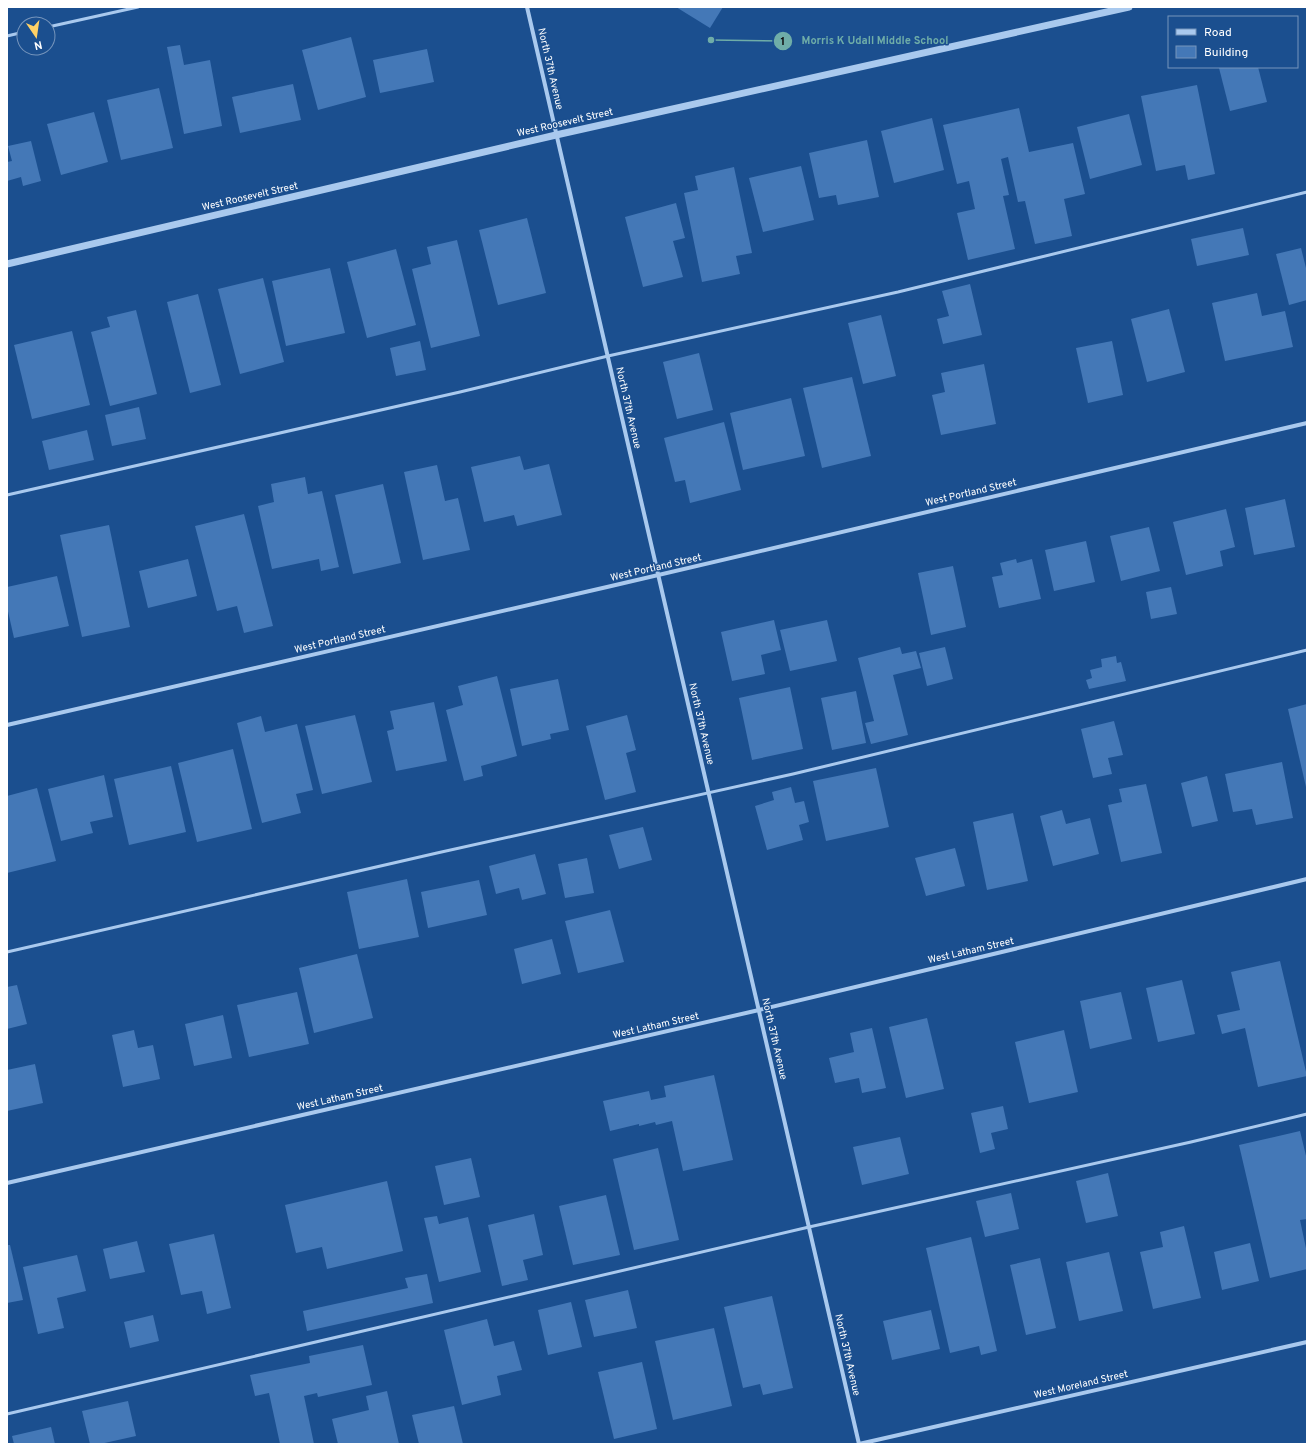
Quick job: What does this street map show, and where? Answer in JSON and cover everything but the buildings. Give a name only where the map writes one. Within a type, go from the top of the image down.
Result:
[{"type":"street","name":"North 37th Avenue","points":[[527,7],[859,1444]]},
{"type":"street","name":"West Roosevelt Street","points":[[7,264],[556,135],[1129,7]]},
{"type":"street","name":"West Portland Street","points":[[7,725],[658,575],[1307,423]]},
{"type":"street","name":"West Latham Street","points":[[7,1183],[759,1010],[1307,879]]},
{"type":"street","name":"West Moreland Street","points":[[859,1444],[1307,1342]]},
{"type":"lane","points":[[56,25],[138,7]]},
{"type":"lane","points":[[7,495],[608,356],[898,292],[1307,192]]},
{"type":"lane","points":[[7,952],[801,772],[1307,650]]},
{"type":"lane","points":[[7,1414],[1307,1114]]},
{"type":"place","name":"Morris K Udall Middle School","points":[[711,40]]}]
